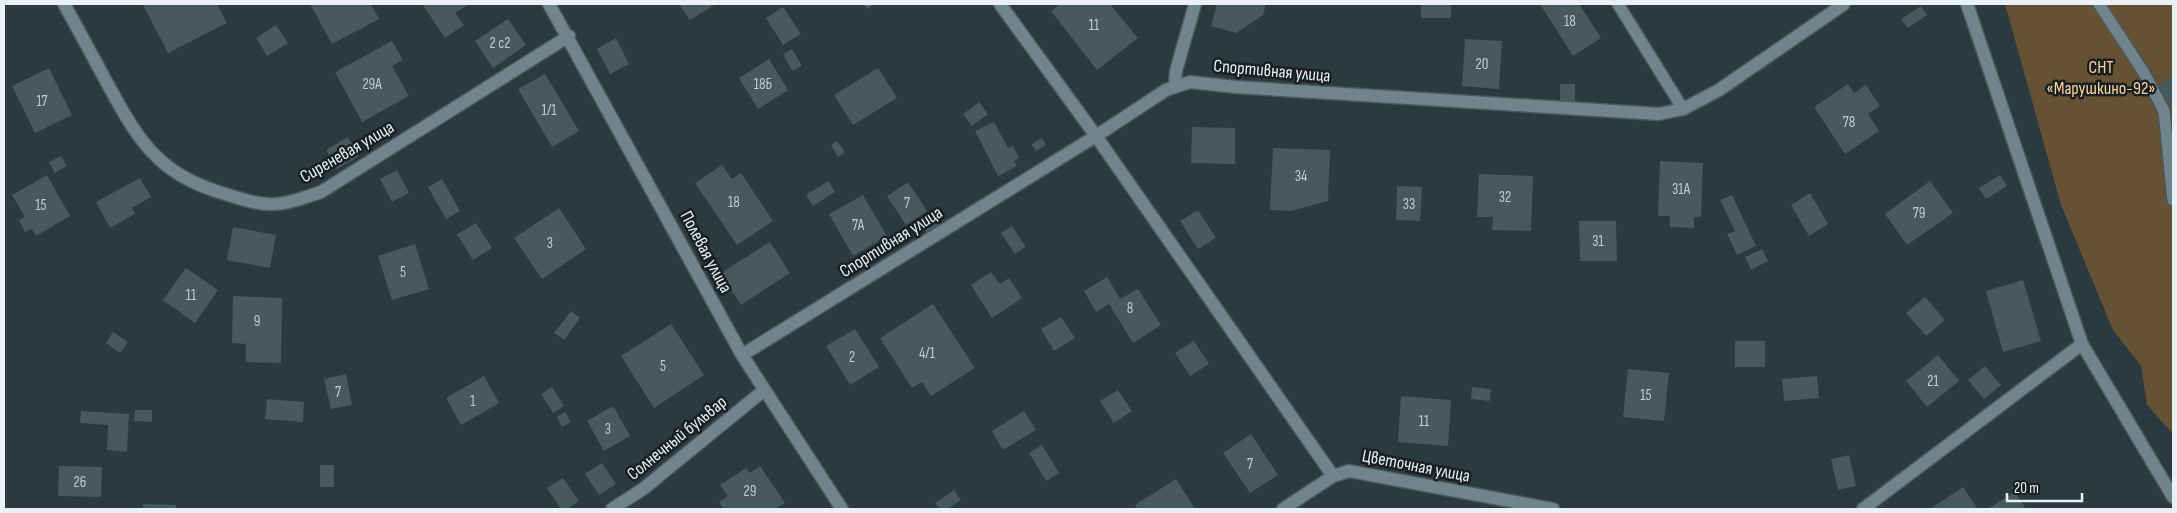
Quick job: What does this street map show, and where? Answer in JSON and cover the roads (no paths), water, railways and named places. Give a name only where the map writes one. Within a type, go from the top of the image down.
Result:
[{"type":"street","name":"Сиреневая улица","points":[[64,4],[121,107],[140,138],[159,159],[185,179],[209,189],[254,204],[275,206],[321,192],[569,36]]},
{"type":"street","points":[[1000,4],[1096,136],[1333,476]]},
{"type":"street","points":[[1175,87],[1176,71],[1195,4]]},
{"type":"street","name":"Спортивная улица","points":[[742,355],[1096,136],[1166,90],[1190,82],[1236,87],[1659,114],[1683,108],[1719,90],[1844,4]]},
{"type":"street","points":[[1967,4],[2082,344],[2173,497]]},
{"type":"street","name":"Полевая улица","points":[[551,5],[742,355],[842,509]]},
{"type":"street","points":[[1863,509],[2082,344]]},
{"type":"street","name":"Солнечный бульвар","points":[[612,509],[642,489],[764,391]]},
{"type":"street","name":"Цветочная улица","points":[[1283,509],[1333,476],[1349,471],[1553,509]]},
{"type":"lane","points":[[1618,4],[1683,108]]},
{"type":"lane","points":[[2099,4],[2144,73],[2164,111],[2173,200]]},
{"type":"park label","name":"СНТ «Марушкино-92»","points":[[2101,77]]}]
